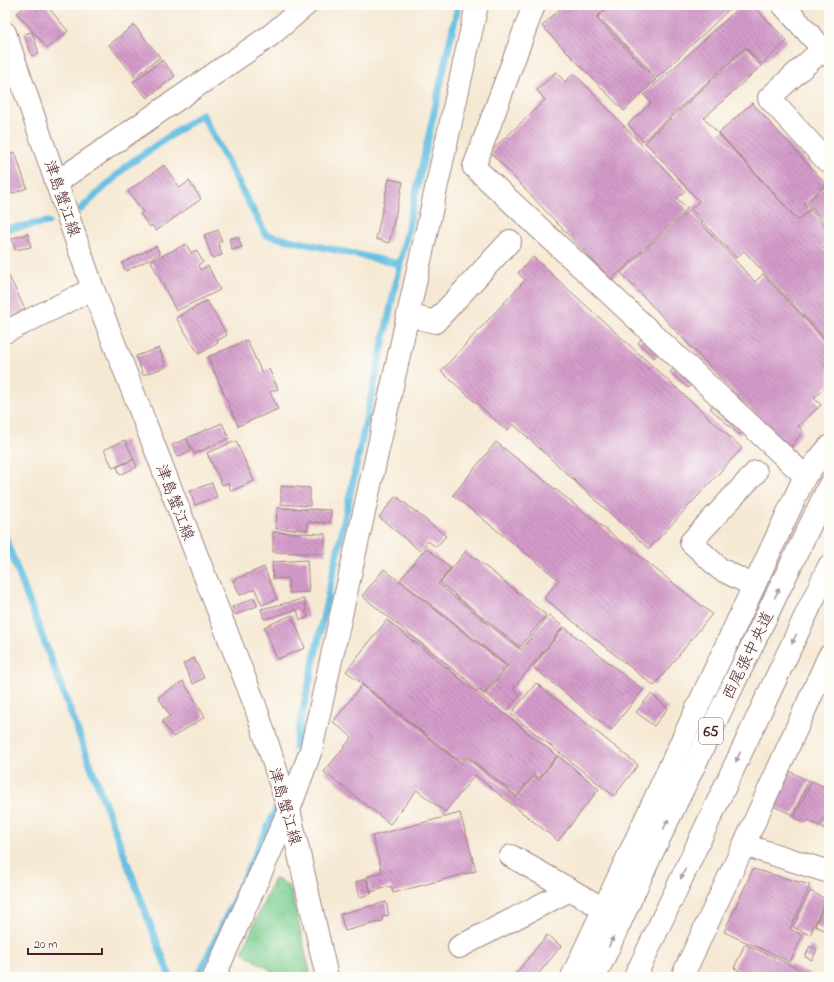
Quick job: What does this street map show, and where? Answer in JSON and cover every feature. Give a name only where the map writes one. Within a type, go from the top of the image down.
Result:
[{"type":"street","points":[[57,182],[271,35],[306,5]]},
{"type":"street","points":[[214,977],[289,810],[311,750],[477,5]]},
{"type":"street","points":[[534,5],[474,167],[805,476]]},
{"type":"street","points":[[783,5],[826,53],[770,98],[826,160],[829,157]]},
{"type":"street","name":"津島蟹江線","points":[[5,33],[93,289],[255,705],[289,810],[327,977]]},
{"type":"street","points":[[408,315],[436,322],[510,241]]},
{"type":"street","points":[[5,332],[93,289]]},
{"type":"street","points":[[572,977],[805,476],[829,447]]},
{"type":"street","points":[[754,586],[720,569],[691,542],[756,472]]},
{"type":"street","name":"西尾張中央道","points":[[595,977],[652,853],[829,486]]},
{"type":"street","name":"65","points":[[635,977],[829,566]]},
{"type":"street","points":[[682,977],[744,845],[829,656]]},
{"type":"street","points":[[744,845],[829,872]]},
{"type":"street","points":[[511,856],[604,909]]},
{"type":"street","points":[[459,947],[570,890]]},
{"type":"green space","points":[[274,879],[284,883],[291,891],[311,977],[281,977],[242,952]]},
{"type":"building","points":[[27,5],[46,5],[68,31],[47,48],[17,13]]},
{"type":"building","points":[[564,5],[609,5],[596,18],[656,80],[624,111],[542,26]]},
{"type":"building","points":[[611,5],[734,5],[657,78],[598,17]]},
{"type":"building","points":[[742,5],[753,5],[787,41],[762,64],[746,47],[643,141],[628,124],[651,103],[644,95]]},
{"type":"building","points":[[134,25],[160,57],[135,77],[109,45]]},
{"type":"building","points":[[32,32],[39,53],[32,56],[24,34]]},
{"type":"building","points":[[746,49],[761,66],[704,118],[798,220],[810,210],[829,230],[829,241],[822,247],[829,254],[829,339],[827,341],[744,251],[736,258],[691,209],[699,201],[645,142]]},
{"type":"building","points":[[162,60],[175,76],[147,98],[133,82]]},
{"type":"building","points":[[556,72],[565,82],[574,73],[685,191],[677,198],[687,209],[611,280],[490,152],[545,100],[537,90]]},
{"type":"building","points":[[752,103],[826,184],[804,203],[810,209],[798,220],[719,133]]},
{"type":"building","points":[[15,152],[27,188],[5,196],[5,156]]},
{"type":"building","points":[[164,165],[180,188],[189,181],[201,199],[156,231],[152,225],[150,227],[140,214],[143,212],[128,191]]},
{"type":"building","points":[[389,179],[403,182],[389,243],[376,239]]},
{"type":"building","points":[[829,182],[829,227],[807,203]]},
{"type":"building","points":[[689,210],[755,282],[763,274],[827,343],[829,341],[829,384],[814,398],[821,405],[798,426],[803,431],[789,450],[621,273]]},
{"type":"building","points":[[218,230],[222,241],[218,242],[222,255],[212,258],[204,235]]},
{"type":"building","points":[[28,234],[31,247],[15,250],[12,238]]},
{"type":"building","points":[[238,237],[242,247],[232,250],[229,239]]},
{"type":"building","points":[[186,244],[191,253],[196,250],[203,262],[198,265],[200,270],[208,266],[220,290],[176,311],[151,261]]},
{"type":"building","points":[[156,246],[160,254],[126,271],[122,263]]},
{"type":"building","points":[[533,257],[742,448],[649,549],[513,424],[507,431],[441,371],[525,280],[518,273]]},
{"type":"building","points":[[5,268],[25,309],[5,319]]},
{"type":"building","points":[[207,301],[227,335],[217,341],[218,343],[199,354],[176,318]]},
{"type":"building","points":[[643,337],[660,352],[654,358],[638,343]]},
{"type":"building","points":[[247,340],[262,373],[269,369],[278,389],[270,392],[278,409],[238,426],[208,357]]},
{"type":"building","points":[[159,348],[166,367],[143,375],[136,356]]},
{"type":"building","points":[[675,367],[693,383],[688,388],[670,372]]},
{"type":"building","points":[[715,403],[744,430],[739,435],[710,408]]},
{"type":"building","points":[[222,423],[229,438],[194,454],[187,438]]},
{"type":"building","points":[[186,439],[191,451],[177,457],[172,445]]},
{"type":"building","points":[[125,440],[134,459],[113,468],[104,450]]},
{"type":"building","points":[[236,441],[254,481],[231,491],[228,483],[222,485],[207,453]]},
{"type":"building","points":[[496,442],[712,614],[654,686],[544,598],[559,580],[453,495]]},
{"type":"building","points":[[134,459],[137,467],[120,475],[117,467]]},
{"type":"building","points":[[212,483],[217,497],[195,505],[190,491]]},
{"type":"building","points":[[281,486],[310,488],[310,506],[281,504]]},
{"type":"building","points":[[396,496],[446,536],[436,547],[428,541],[420,551],[379,517]]},
{"type":"building","points":[[277,508],[331,510],[330,523],[308,522],[308,530],[276,529]]},
{"type":"building","points":[[273,532],[325,534],[325,554],[273,552]]},
{"type":"building","points":[[426,548],[451,568],[438,584],[521,650],[549,615],[563,627],[513,689],[520,695],[507,711],[486,694],[508,666],[400,580]]},
{"type":"building","points":[[466,551],[546,615],[520,647],[440,583]]},
{"type":"building","points":[[307,560],[309,592],[289,593],[288,578],[273,579],[272,562]]},
{"type":"building","points":[[264,567],[277,599],[262,605],[255,589],[240,595],[233,580]]},
{"type":"building","points":[[384,569],[506,666],[484,694],[362,596]]},
{"type":"building","points":[[254,598],[257,606],[235,615],[232,607]]},
{"type":"building","points":[[304,599],[308,617],[300,620],[297,610],[264,619],[261,609]]},
{"type":"building","points":[[292,615],[305,648],[277,659],[264,627]]},
{"type":"building","points":[[387,620],[557,756],[539,778],[534,774],[517,796],[466,755],[460,762],[346,671]]},
{"type":"building","points":[[564,627],[643,690],[611,730],[533,667]]},
{"type":"building","points":[[194,658],[204,678],[193,684],[183,664]]},
{"type":"building","points":[[183,681],[205,717],[173,737],[162,721],[170,716],[158,697]]},
{"type":"building","points":[[536,683],[638,765],[614,796],[511,714]]},
{"type":"building","points":[[362,685],[461,764],[466,757],[517,798],[534,776],[539,780],[558,756],[599,789],[558,841],[475,775],[445,812],[417,790],[390,824],[324,772],[352,737],[333,722]]},
{"type":"building","points":[[651,694],[668,708],[654,726],[636,712]]},
{"type":"building","points":[[789,771],[809,781],[793,815],[773,806]]},
{"type":"building","points":[[812,781],[829,789],[829,807],[820,826],[808,820],[806,823],[794,818]]},
{"type":"building","points":[[829,812],[829,830],[822,827]]},
{"type":"building","points":[[460,813],[476,871],[393,893],[391,886],[371,892],[367,877],[382,872],[372,836]]},
{"type":"building","points":[[753,869],[810,885],[790,929],[803,935],[790,962],[724,932]]},
{"type":"building","points":[[366,879],[371,894],[360,897],[356,882]]},
{"type":"building","points":[[810,891],[826,899],[810,935],[793,927]]},
{"type":"building","points":[[829,895],[829,932],[815,926]]},
{"type":"building","points":[[386,902],[389,915],[382,917],[383,921],[345,931],[340,914]]},
{"type":"building","points":[[547,935],[561,946],[536,977],[513,977]]},
{"type":"building","points":[[745,944],[817,977],[766,977],[757,973],[753,977],[734,968]]},
{"type":"building","points":[[810,946],[817,950],[812,960],[805,957]]},
{"type":"waterway","points":[[81,209],[129,164],[202,114],[266,235],[400,264],[458,5]]},
{"type":"waterway","points":[[5,229],[48,222]]},
{"type":"waterway","points":[[295,747],[400,264]]},
{"type":"waterway","points":[[5,537],[170,977]]},
{"type":"waterway","points":[[198,977],[276,810]]}]
